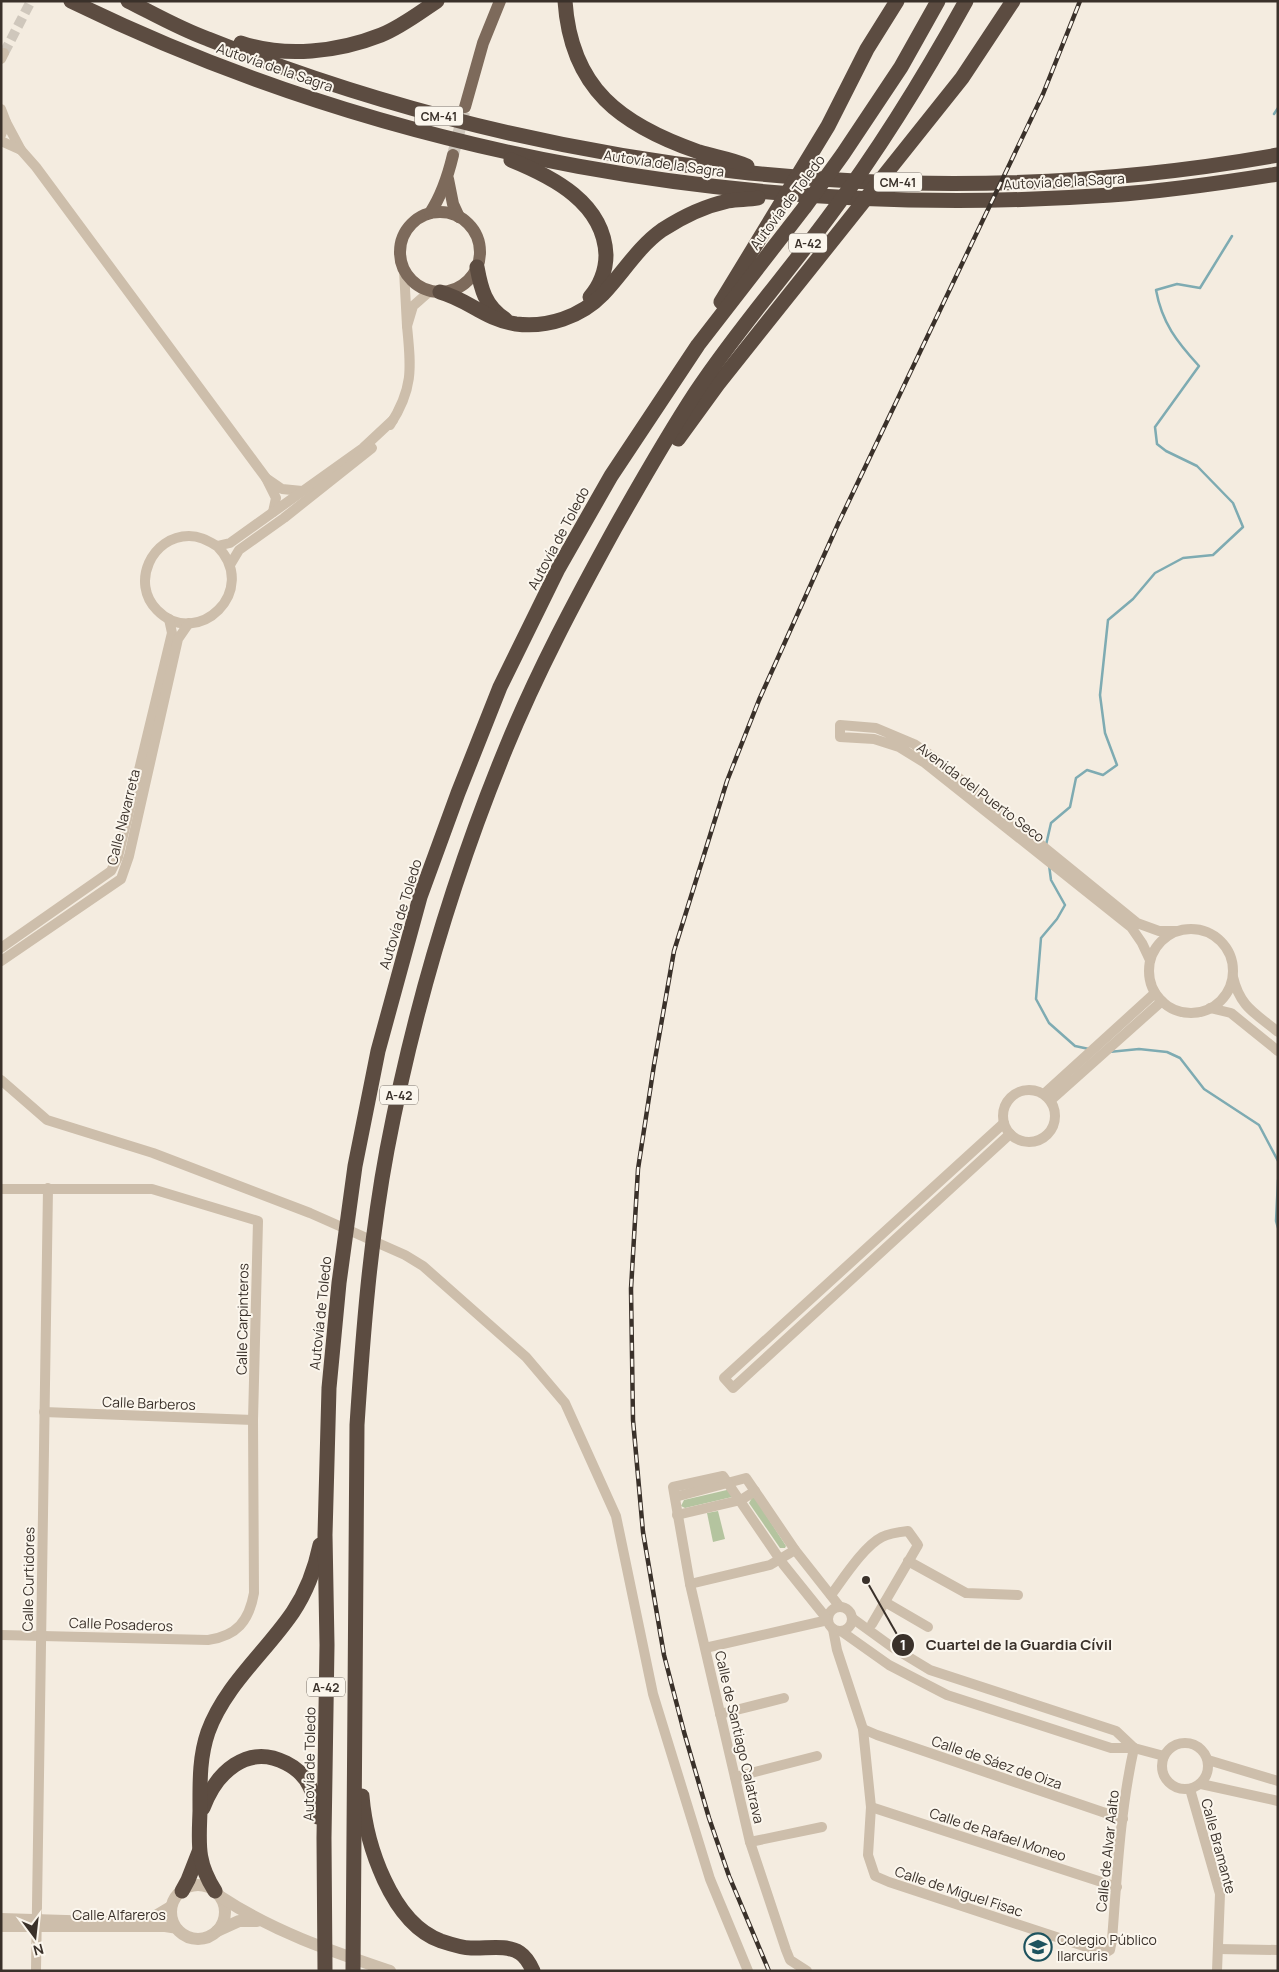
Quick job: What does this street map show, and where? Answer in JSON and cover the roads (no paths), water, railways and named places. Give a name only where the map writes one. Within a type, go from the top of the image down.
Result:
[{"type":"highway","name":"Autovía de la Sagra","points":[[71,1],[206,60],[258,80],[406,127],[490,148],[586,168],[753,195],[777,194],[924,201],[1025,200],[1113,195],[1172,189],[1278,174]]},
{"type":"highway","points":[[130,2],[146,4],[204,30],[247,45],[273,50],[300,51],[332,49],[382,35],[437,1]]},
{"type":"highway","points":[[565,1],[567,25],[572,46],[581,69],[596,90],[613,108],[636,125],[667,140],[701,152],[736,161],[762,174]]},
{"type":"highway","points":[[867,49],[877,21],[888,1]]},
{"type":"highway","points":[[698,345],[703,331],[828,126],[867,49],[897,1]]},
{"type":"highway","name":"Autovía de Toledo","points":[[325,1971],[324,1838],[327,1645],[325,1535],[329,1388],[339,1283],[355,1166],[378,1051],[420,898],[458,793],[500,687],[558,569],[611,476],[698,345],[804,208],[843,154],[901,67],[938,1]]},
{"type":"highway","name":"A-42","points":[[353,1971],[356,1425],[362,1337],[370,1257],[387,1152],[409,1047],[448,908],[506,747],[574,602],[642,480],[697,390],[830,215],[870,159],[926,73],[966,1]]},
{"type":"highway","points":[[939,106],[1003,1]]},
{"type":"highway","points":[[642,480],[659,464],[718,384],[962,78],[1013,1]]},
{"type":"highway","name":"Autovía de la Sagra","points":[[130,2],[205,38],[373,98],[561,145],[629,158],[762,174],[898,182],[1034,181],[1168,171],[1278,155]]},
{"type":"highway","points":[[490,148],[503,157],[555,182],[581,200],[593,213],[601,227],[606,259],[603,276],[596,291],[576,314]]},
{"type":"highway","points":[[435,291],[466,302],[485,315],[511,323],[532,325],[550,323],[576,314],[592,304],[604,294],[646,243],[667,227],[680,219],[704,209],[753,195]]},
{"type":"highway","points":[[477,266],[484,298],[500,316],[511,323]]},
{"type":"highway","points":[[218,1894],[203,1869],[199,1852],[200,1768],[203,1748],[209,1730],[227,1696],[293,1612],[308,1587],[320,1544],[325,1535]]},
{"type":"highway","points":[[353,1756],[359,1766],[364,1818],[372,1846],[390,1891],[405,1913],[421,1930],[440,1941],[469,1948],[510,1948],[524,1956],[533,1971]]},
{"type":"highway","points":[[200,1816],[206,1798],[220,1775],[244,1760],[270,1757],[292,1766],[302,1774],[310,1786],[324,1838]]},
{"type":"highway","points":[[182,1891],[199,1852]]},
{"type":"main road","points":[[465,108],[483,43],[500,1]]},
{"type":"main road","points":[[430,213],[448,176],[453,155]]},
{"type":"main road","points":[[448,176],[453,204],[459,217]]},
{"type":"main road","points":[[430,213],[450,213],[459,217],[476,233],[480,249],[477,266],[471,277],[462,285],[451,290],[435,291],[415,283],[404,270],[401,258],[400,246],[410,225],[430,213]]},
{"type":"street","points":[[1,109],[22,150],[266,478],[276,498],[273,512]]},
{"type":"street","points":[[1,135],[6,122]]},
{"type":"street","points":[[1,142],[22,150]]},
{"type":"street","points":[[230,564],[239,550],[363,457],[379,441],[402,405],[411,375],[404,270]]},
{"type":"street","points":[[407,326],[413,306],[435,291]]},
{"type":"street","points":[[217,546],[238,538],[364,448],[393,420]]},
{"type":"street","points":[[266,478],[282,489],[302,491]]},
{"type":"street","points":[[190,536],[204,539],[217,546],[230,564],[233,579],[230,594],[223,607],[212,617],[189,623],[169,619],[157,610],[149,598],[145,584],[146,569],[152,556],[162,545],[175,538],[190,536]]},
{"type":"street","name":"Calle Navarreta","points":[[1,948],[112,871],[118,856],[172,633],[169,619]]},
{"type":"street","name":"Calle Navarreta","points":[[1,961],[121,879],[129,856],[178,640],[189,623]]},
{"type":"street","name":"Avenida del Puerto Seco","points":[[1159,997],[1151,986],[1148,973],[1150,960],[1142,943],[1131,927],[925,763],[898,747],[874,739],[840,737],[840,725],[876,728],[914,744],[934,757],[1137,923],[1159,931],[1177,931],[1191,928],[1206,931],[1218,938],[1227,949],[1232,963],[1236,992],[1242,1003],[1278,1032]]},
{"type":"street","points":[[1150,960],[1155,947],[1164,938],[1177,931]]},
{"type":"street","points":[[1159,997],[1168,1006],[1181,1012],[1194,1013],[1210,1008],[1219,1002],[1228,991],[1233,977]]},
{"type":"street","points":[[1048,1097],[1088,1054],[1159,997]]},
{"type":"street","points":[[1048,1097],[1110,1047],[1159,997]]},
{"type":"street","points":[[1210,1008],[1231,1013],[1278,1050]]},
{"type":"street","points":[[1,1080],[47,1120],[153,1153],[320,1217],[405,1255],[423,1266],[526,1357],[565,1403],[616,1516],[653,1694],[710,1879],[748,1971]]},
{"type":"street","points":[[1028,1089],[1037,1090],[1048,1097],[1055,1108],[1056,1117],[1054,1126],[1049,1133],[1042,1139],[1034,1142],[1025,1142],[1010,1134],[1004,1123],[1003,1110],[1006,1102],[1012,1096],[1028,1089]]},
{"type":"street","points":[[1004,1123],[724,1378],[733,1388],[1010,1134]]},
{"type":"street","points":[[1,1189],[48,1188]]},
{"type":"street","name":"Calle Curtidores","points":[[36,1971],[48,1188]]},
{"type":"street","name":"Calle Carpinteros","points":[[48,1188],[152,1189],[258,1221],[253,1420],[254,1593],[251,1612],[238,1629]]},
{"type":"street","name":"Calle Barberos","points":[[44,1412],[253,1420]]},
{"type":"street","points":[[1134,1748],[1116,1731],[930,1670],[892,1647],[852,1618],[848,1611],[840,1607],[795,1550],[746,1478],[727,1480],[781,1560],[834,1626],[889,1665],[947,1695],[1111,1748],[1134,1748],[1164,1756]]},
{"type":"street","name":"Calle de Santiago Calatrava","points":[[727,1480],[675,1497],[677,1515],[690,1584],[750,1842],[790,1960],[807,1971]]},
{"type":"street","points":[[677,1515],[741,1500],[755,1491]]},
{"type":"street","points":[[831,1595],[857,1559],[880,1538],[896,1532],[908,1531],[918,1545],[872,1624]]},
{"type":"street","points":[[690,1584],[770,1564],[781,1560],[795,1550]]},
{"type":"street","points":[[908,1561],[966,1593],[1018,1595]]},
{"type":"street","points":[[885,1602],[928,1627]]},
{"type":"street","points":[[834,1626],[831,1612],[840,1607]]},
{"type":"street","points":[[705,1648],[834,1626],[850,1626],[852,1618]]},
{"type":"street","name":"Calle de Miguel Fisac","points":[[834,1626],[837,1650],[863,1729],[871,1807],[868,1854],[875,1876],[1105,1953]]},
{"type":"street","name":"Calle Posaderos","points":[[1,1635],[208,1640],[222,1638],[238,1629]]},
{"type":"street","points":[[720,1714],[784,1698]]},
{"type":"street","name":"Calle de Sáez de Oiza","points":[[863,1729],[997,1777],[1123,1819]]},
{"type":"street","points":[[1182,1742],[1199,1746],[1205,1752],[1208,1760],[1209,1770],[1206,1777],[1201,1784],[1190,1789],[1175,1787],[1168,1782],[1162,1768],[1164,1756],[1172,1746],[1182,1742]]},
{"type":"street","name":"Calle de Alvar Aalto","points":[[1105,1953],[1110,1950],[1112,1940],[1123,1819],[1134,1748]]},
{"type":"street","points":[[735,1777],[817,1756]]},
{"type":"street","points":[[1208,1760],[1278,1781]]},
{"type":"street","points":[[1201,1784],[1278,1801]]},
{"type":"street","name":"Calle Bramante","points":[[1190,1789],[1220,1894],[1217,1971]]},
{"type":"street","name":"Calle de Rafael Moneo","points":[[871,1807],[1117,1887]]},
{"type":"street","points":[[750,1842],[822,1827]]},
{"type":"street","points":[[260,1921],[239,1921],[201,1939],[184,1935],[178,1929],[173,1922],[171,1914],[172,1905],[182,1891],[189,1886],[207,1886],[260,1921],[290,1935],[331,1952],[389,1970]]},
{"type":"street","points":[[217,1931],[225,1915],[225,1906],[218,1894]]},
{"type":"street","name":"Calle Alfareros","points":[[1,1927],[36,1923],[131,1922],[147,1920],[172,1905]]},
{"type":"street","name":"Calle Alfareros","points":[[1,1918],[36,1923],[178,1929]]},
{"type":"street","points":[[1218,1949],[1278,1950]]},
{"type":"waterway","points":[[1274,114],[1278,108]]},
{"type":"waterway","points":[[1046,845],[1051,823],[1070,807],[1076,778],[1087,770],[1103,775],[1117,765],[1105,733],[1100,695],[1108,620],[1133,599],[1155,573],[1183,558],[1213,555],[1243,527],[1233,503],[1197,466],[1166,451],[1157,444],[1155,427],[1199,366],[1184,349],[1166,322],[1156,290],[1177,284],[1200,288],[1232,236]]},
{"type":"waterway","points":[[1049,865],[1051,880],[1065,905],[1057,919],[1041,938],[1036,999],[1049,1023],[1075,1046],[1089,1049]]},
{"type":"waterway","points":[[1109,1052],[1139,1049],[1167,1052],[1180,1058],[1204,1089],[1259,1125],[1278,1161]]},
{"type":"waterway","points":[[1278,1180],[1276,1221],[1278,1228]]},
{"type":"tunnel","points":[[4,53],[31,1]]},
{"type":"tunnel","points":[[453,155],[464,112]]},
{"type":"railway","points":[[769,1971],[729,1876],[709,1818],[684,1732],[664,1655],[643,1532],[633,1420],[631,1289],[638,1169],[654,1065],[674,951],[727,781],[759,700],[838,524],[1043,94],[1080,1]]},
{"type":"place","name":"Cuartel de la Guardia Cívil","points":[[866,1580]]},
{"type":"place","name":"Colegio Público Ilarcuris","points":[[1038,1947]]}]
